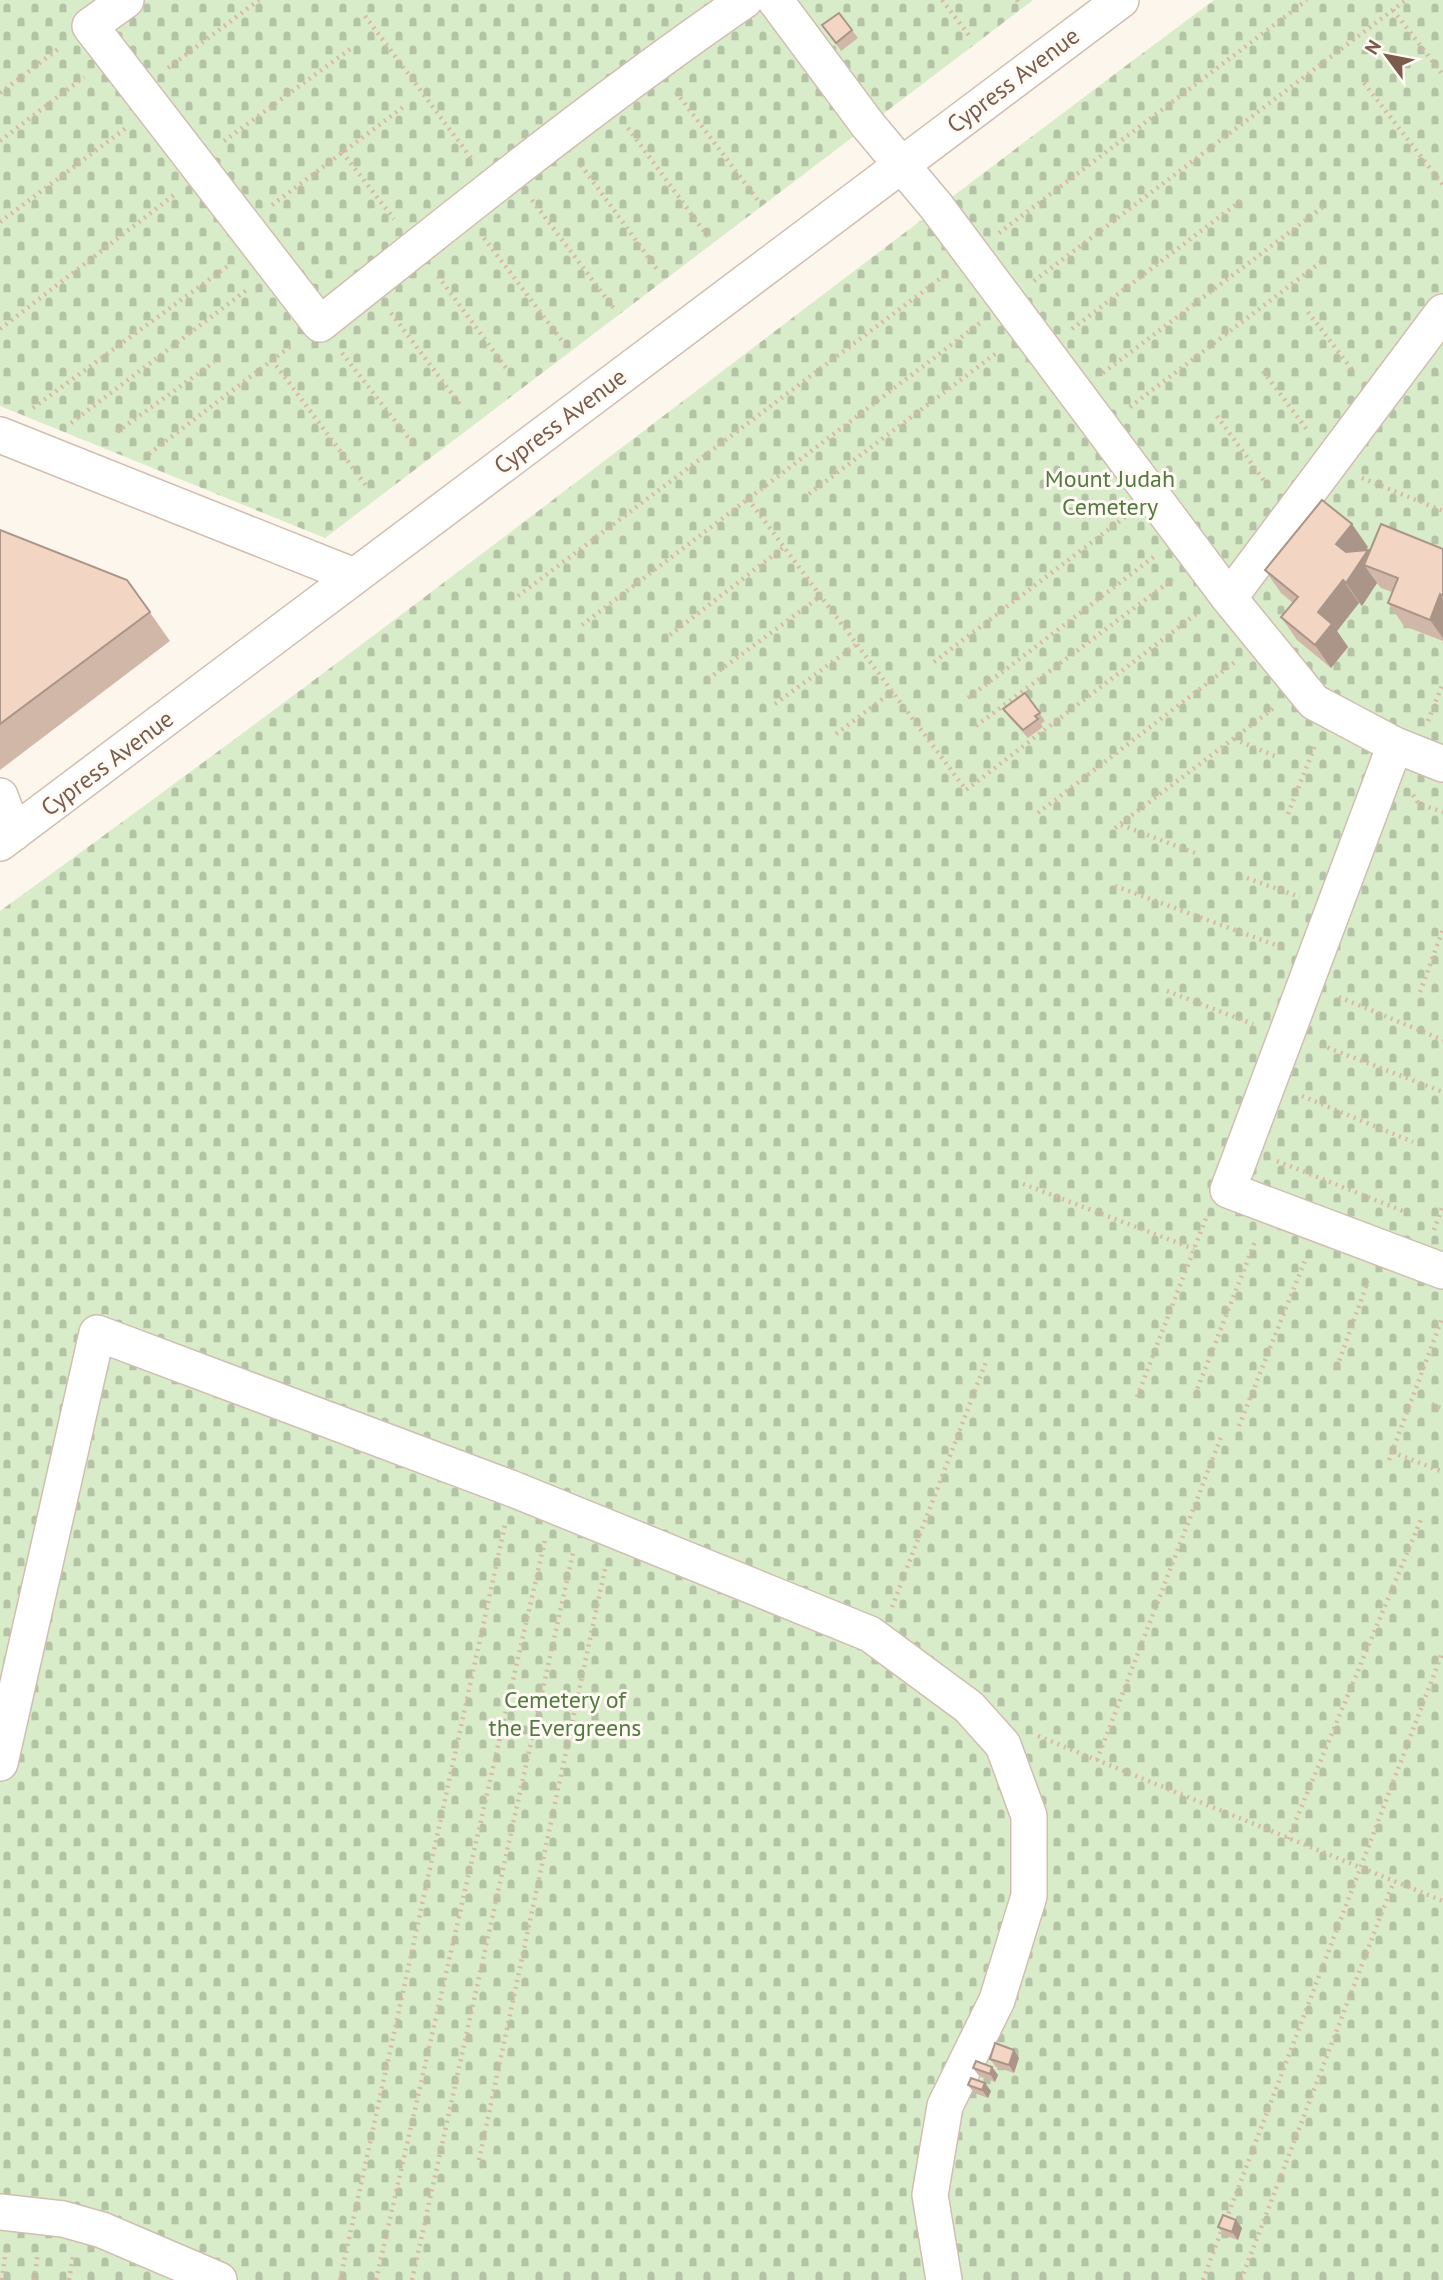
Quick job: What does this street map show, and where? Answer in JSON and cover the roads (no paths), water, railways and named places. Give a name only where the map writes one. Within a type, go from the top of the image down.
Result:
[{"type":"street","points":[[126,0],[90,26],[320,324],[502,179],[655,63],[745,0]]},
{"type":"street","points":[[775,0],[972,254],[1102,428],[1215,604],[1314,702],[1395,745],[1443,764]]},
{"type":"street","name":"Cypress Avenue","points":[[7,838],[900,163],[1121,0]]},
{"type":"street","points":[[1215,604],[1329,464],[1443,312]]},
{"type":"street","points":[[0,435],[354,576]]},
{"type":"street","points":[[1395,745],[1228,1190],[1443,1271]]},
{"type":"street","points":[[0,796],[7,838]]},
{"type":"street","points":[[0,1763],[97,1333],[513,1489],[870,1634],[969,1707],[1003,1745],[1029,1816],[1029,1896],[997,2000],[945,2106],[929,2195],[944,2280]]},
{"type":"street","points":[[4,2227],[63,2219],[102,2230],[219,2280]]},
{"type":"park label","name":"Mount Judah Cemetery","points":[[1110,492]]},
{"type":"park label","name":"Cemetery of the Evergreens","points":[[565,1713]]}]
